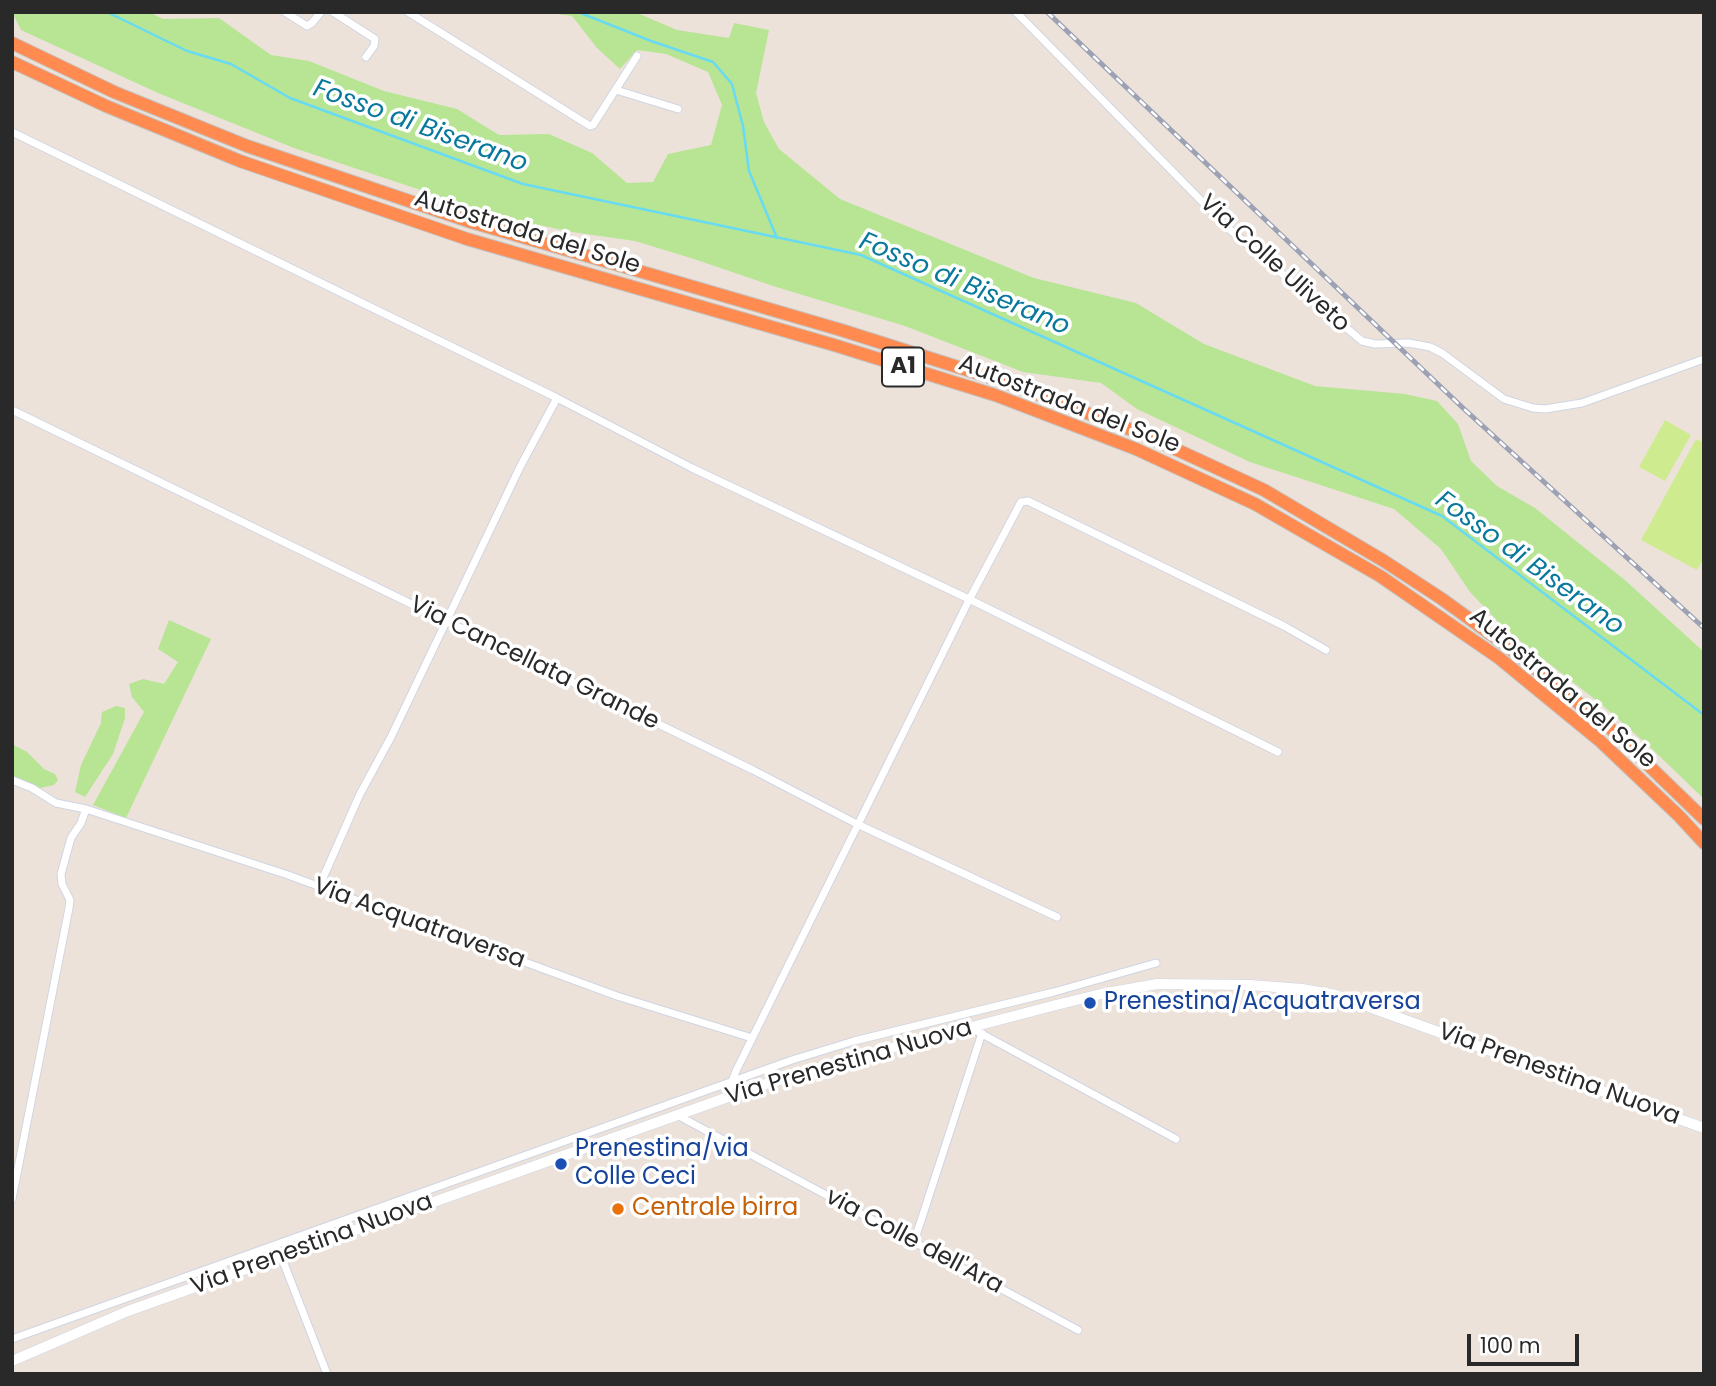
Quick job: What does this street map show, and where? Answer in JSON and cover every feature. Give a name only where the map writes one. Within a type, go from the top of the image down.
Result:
[{"type":"highway","name":"Autostrada del Sole","points":[[12,43],[114,92],[247,146],[471,222],[841,330],[1002,381],[1169,446],[1264,490],[1384,561],[1441,599],[1507,646],[1611,729],[1704,819]]},
{"type":"highway","name":"Autostrada del Sole","points":[[12,62],[106,106],[240,161],[467,239],[834,345],[995,395],[1136,449],[1243,498],[1380,576],[1499,658],[1599,740],[1704,843]]},
{"type":"main road","name":"Via Prenestina Nuova","points":[[12,1361],[118,1315],[737,1094],[822,1067],[971,1027],[1101,994],[1157,984],[1238,984],[1302,989],[1344,998],[1704,1128]]},
{"type":"street","points":[[285,12],[307,26],[321,12]]},
{"type":"street","points":[[333,12],[374,39],[374,46],[366,57]]},
{"type":"street","points":[[408,12],[589,126],[593,125],[637,56]]},
{"type":"street","name":"Via Colle Uliveto","points":[[1016,12],[1229,229],[1362,341],[1430,347],[1504,399],[1545,409],[1582,402],[1704,359]]},
{"type":"street","points":[[616,89],[678,109]]},
{"type":"street","points":[[12,132],[557,398],[692,468],[1279,752]]},
{"type":"street","points":[[319,887],[360,794],[391,737],[520,467],[557,398]]},
{"type":"street","name":"Via Cancellata Grande","points":[[12,410],[753,769],[857,824],[1057,917]]},
{"type":"street","points":[[737,1094],[732,1081],[752,1038],[1019,504],[1026,501],[1284,626],[1326,650]]},
{"type":"street","name":"Via Acquatraversa","points":[[12,780],[32,788],[56,803],[185,840],[617,996],[752,1038]]},
{"type":"street","points":[[12,1199],[69,908],[70,900],[62,884],[61,874],[71,838],[86,810]]},
{"type":"street","points":[[12,1339],[792,1060],[854,1041],[1054,992],[1156,963]]},
{"type":"street","points":[[971,1027],[1176,1139]]},
{"type":"street","points":[[914,1242],[982,1033]]},
{"type":"street","name":"via Colle dell'Ara","points":[[677,1115],[1078,1330]]},
{"type":"street","points":[[281,1256],[327,1374]]},
{"type":"green space","points":[[12,12],[149,12],[163,19],[219,18],[271,55],[309,61],[384,91],[457,109],[499,135],[549,134],[592,153],[627,183],[653,182],[668,154],[711,145],[722,105],[708,72],[666,54],[637,50],[620,69],[597,48],[572,16],[543,12],[635,12],[677,30],[729,38],[734,23],[769,30],[756,93],[764,122],[779,149],[840,199],[1034,278],[1136,303],[1204,344],[1315,386],[1405,394],[1437,401],[1458,424],[1471,461],[1497,486],[1535,508],[1626,581],[1704,652],[1704,799],[1601,704],[1506,630],[1470,592],[1441,549],[1394,509],[1250,462],[1137,409],[1101,383],[1023,372],[905,326],[694,259],[635,241],[572,232],[502,217],[294,148],[158,93],[21,30]]},
{"type":"green space","points":[[1665,420],[1691,435],[1665,481],[1639,467]]},
{"type":"green space","points":[[1696,439],[1704,443],[1704,558],[1697,570],[1641,540]]},
{"type":"green space","points":[[169,620],[211,639],[126,818],[93,805],[144,712],[132,697],[129,684],[143,679],[164,684],[178,662],[158,649]]},
{"type":"green space","points":[[116,706],[125,708],[125,718],[113,754],[85,797],[75,792],[81,765],[101,723],[102,712]]},
{"type":"green space","points":[[12,744],[27,752],[44,769],[55,774],[58,780],[54,785],[40,788],[12,777]]},
{"type":"waterway","name":"Fosso di Biserano","points":[[107,12],[187,51],[231,64],[290,98],[523,184],[861,255],[1442,516],[1704,715]]},
{"type":"waterway","points":[[578,12],[713,62],[732,84],[743,126],[749,171],[777,238]]},
{"type":"railway","points":[[1047,12],[1463,408],[1704,628]]},
{"type":"place","name":"Prenestina/Acquatraversa","points":[[1090,1003]]},
{"type":"place","name":"Prenestina/via Colle Ceci","points":[[561,1164]]},
{"type":"place","name":"Centrale birra","points":[[618,1209]]}]
